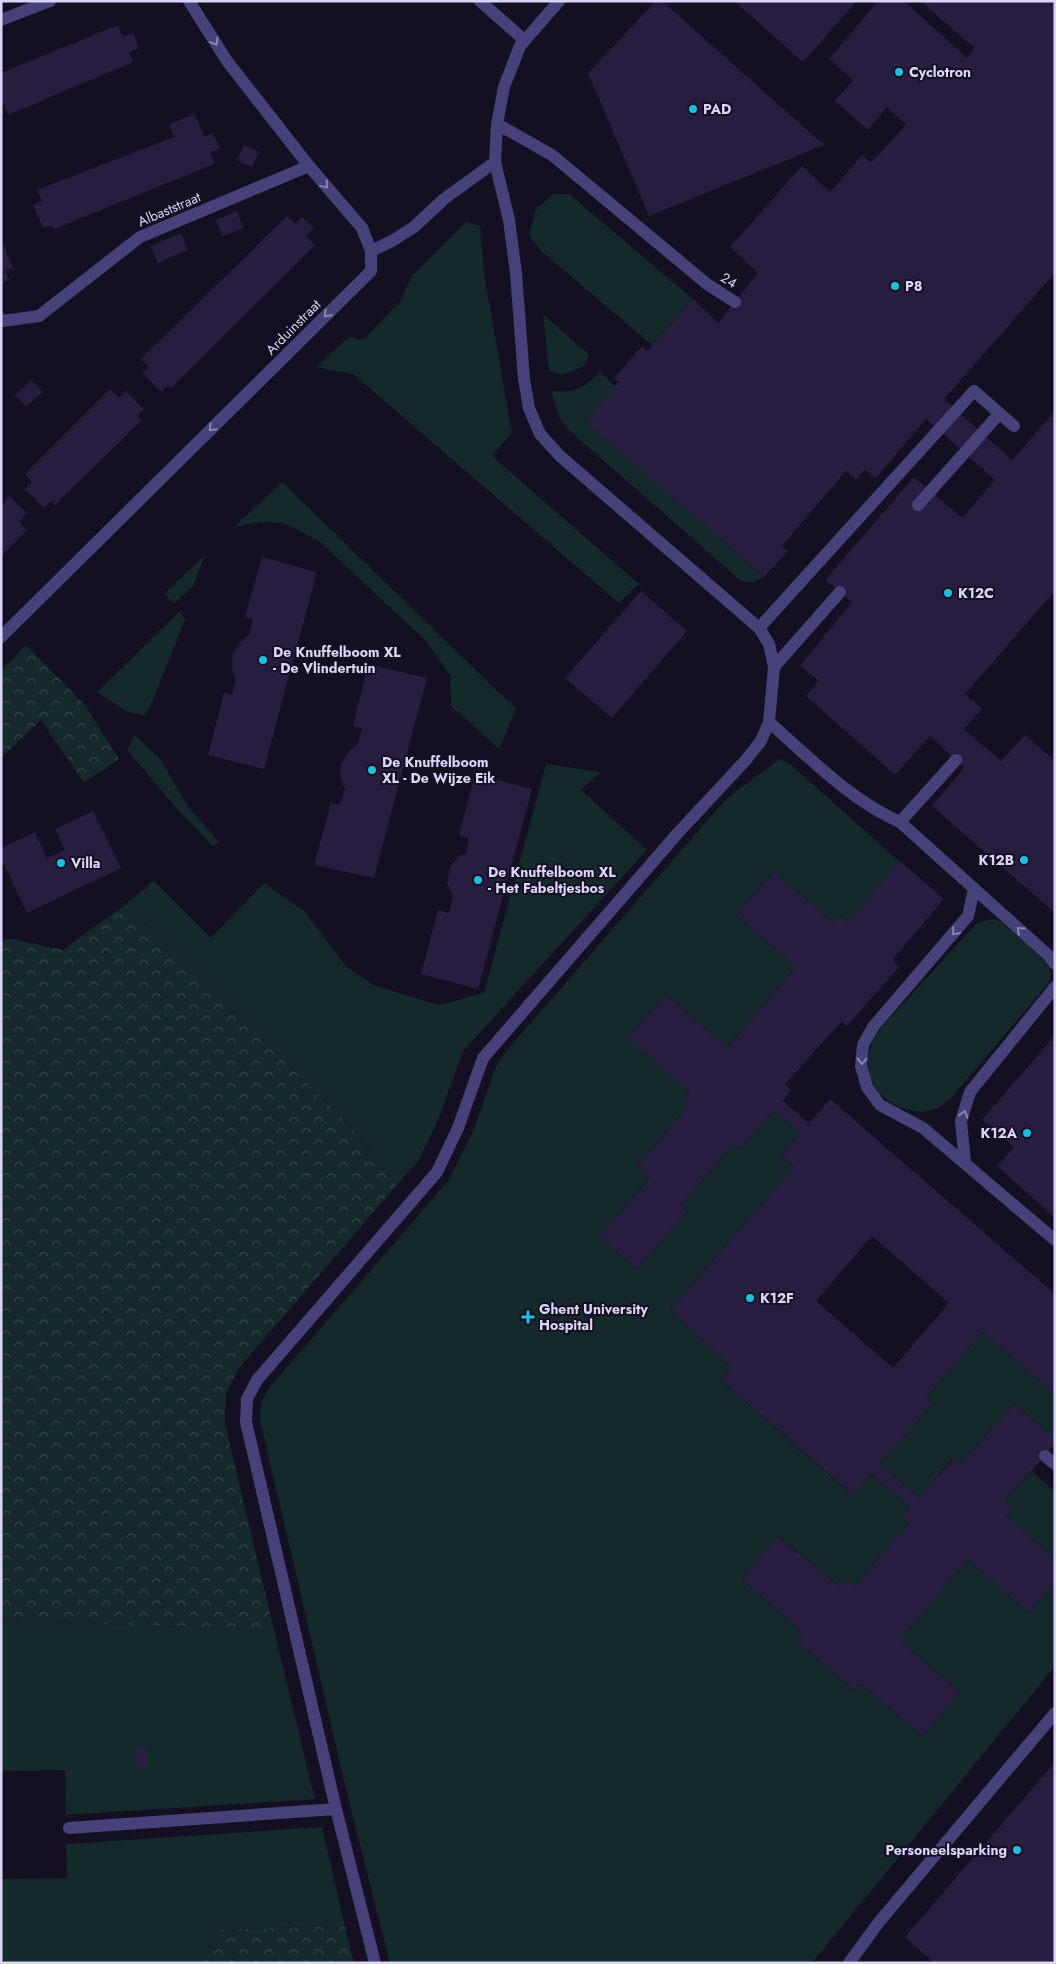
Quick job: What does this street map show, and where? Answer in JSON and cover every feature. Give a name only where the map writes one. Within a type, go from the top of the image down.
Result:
[{"type":"street","points":[[1,20],[50,1]]},
{"type":"street","points":[[189,1],[227,61],[309,166],[362,228],[371,251],[392,241],[414,227],[444,199],[495,162]]},
{"type":"street","points":[[480,1],[524,40]]},
{"type":"street","points":[[375,1963],[336,1809],[246,1422],[247,1399],[258,1380],[437,1172],[458,1128],[483,1058],[677,834],[745,760],[761,741],[769,722],[774,667],[769,644],[759,628],[560,456],[540,434],[529,408],[524,379],[516,273],[509,220],[495,162],[497,124],[504,87],[520,46],[559,1]]},
{"type":"street","name":"24","points":[[497,124],[552,155],[707,284],[735,302]]},
{"type":"street","name":"Albaststraat","points":[[1,319],[3,321],[39,316],[140,237],[309,166]]},
{"type":"street","name":"Arduinstraat","points":[[1,637],[371,271],[371,251]]},
{"type":"street","points":[[759,628],[974,391],[1014,426]]},
{"type":"street","points":[[918,505],[999,414]]},
{"type":"street","points":[[774,667],[840,592]]},
{"type":"street","points":[[769,722],[848,790],[882,814],[900,822],[1048,955],[1055,964]]},
{"type":"street","points":[[900,822],[956,760]]},
{"type":"street","points":[[974,889],[968,916],[873,1027],[863,1045],[861,1066],[867,1087],[880,1105],[924,1128],[1055,1240]]},
{"type":"street","points":[[964,1162],[961,1121],[970,1092],[1055,988]]},
{"type":"street","points":[[849,1963],[879,1922],[1055,1713]]},
{"type":"street","points":[[69,1828],[336,1809]]},
{"type":"green space","points":[[553,194],[569,194],[693,299],[652,345],[540,250],[529,235],[536,209]]},
{"type":"green space","points":[[466,222],[480,226],[484,273],[512,433],[492,456],[639,584],[619,603],[353,374],[316,367],[350,336],[359,340],[366,337],[400,302],[412,276]]},
{"type":"green space","points":[[543,314],[589,355],[584,366],[562,375],[549,371]]},
{"type":"green space","points":[[600,372],[616,387],[587,422],[764,577],[752,583],[741,581],[571,432],[560,419],[551,391],[578,389]]},
{"type":"green space","points":[[282,482],[516,709],[499,749],[451,706],[450,675],[426,641],[319,541],[284,523],[259,522],[234,527]]},
{"type":"green space","points":[[205,555],[193,586],[174,604],[164,594]]},
{"type":"green space","points":[[180,611],[185,620],[150,707],[144,715],[127,712],[97,692]]},
{"type":"green space","points":[[26,645],[84,704],[119,759],[84,783],[41,720],[1,758],[1,671]]},
{"type":"green space","points":[[135,735],[160,759],[187,805],[219,842],[213,846],[179,811],[127,750]]},
{"type":"green space","points":[[780,759],[790,764],[900,862],[848,922],[840,916],[834,923],[773,871],[736,915],[796,967],[727,1048],[666,994],[629,1037],[689,1091],[683,1099],[689,1105],[637,1166],[650,1178],[599,1237],[637,1269],[688,1211],[681,1205],[734,1144],[741,1149],[774,1111],[800,1134],[781,1156],[794,1167],[670,1310],[732,1368],[722,1381],[852,1495],[872,1474],[910,1508],[909,1523],[854,1587],[840,1587],[779,1536],[742,1579],[803,1633],[797,1641],[854,1691],[861,1684],[922,1736],[960,1693],[900,1640],[968,1560],[1029,1613],[1055,1583],[1055,1666],[812,1963],[390,1963],[350,1806],[260,1420],[261,1403],[269,1388],[449,1180],[472,1134],[497,1064],[508,1049],[727,798]]},
{"type":"green space","points":[[546,764],[600,772],[581,790],[647,850],[463,1051],[438,1120],[419,1160],[396,1186],[357,1133],[126,904],[154,881],[211,938],[264,883],[304,911],[346,966],[373,985],[439,1005],[484,993]]},
{"type":"green space","points":[[126,904],[357,1133],[396,1186],[239,1368],[226,1394],[225,1424],[274,1630],[1,1620],[1,940],[12,939],[63,950]]},
{"type":"green space","points":[[992,919],[1000,921],[1046,963],[1050,972],[1048,984],[953,1096],[944,1104],[927,1111],[915,1111],[892,1103],[875,1087],[870,1076],[869,1055],[878,1031],[978,922]]},
{"type":"green space","points":[[982,1332],[1055,1395],[1055,1438],[1014,1404],[960,1464],[952,1458],[919,1498],[880,1464],[933,1403],[927,1397]]},
{"type":"green space","points":[[1032,1471],[1055,1492],[1055,1559],[1007,1516],[1013,1509],[1005,1501]]},
{"type":"green space","points":[[1,1620],[274,1630],[315,1799],[66,1815],[65,1770],[1,1771]]},
{"type":"green space","points":[[322,1827],[345,1926],[218,1930],[201,1963],[1,1963],[1,1879],[67,1878],[66,1844]]},
{"type":"green space","points":[[345,1926],[354,1963],[201,1963],[218,1930]]},
{"type":"building","name":"PAD","points":[[656,1],[662,1],[824,145],[649,216],[588,73]]},
{"type":"building","points":[[734,1],[857,1],[803,62]]},
{"type":"building","name":"P8","points":[[878,1],[904,1],[967,58],[974,48],[921,1],[1055,1],[1055,273],[944,399],[1012,460],[1055,411],[1055,595],[1053,593],[965,694],[982,709],[964,729],[1001,761],[1025,735],[1055,761],[1055,913],[932,806],[964,768],[930,736],[895,775],[806,696],[819,681],[800,666],[852,602],[825,580],[914,477],[962,518],[995,480],[926,419],[875,479],[865,469],[856,480],[846,471],[782,546],[788,551],[764,577],[586,422],[619,382],[614,378],[642,346],[647,351],[693,299],[718,323],[758,273],[730,247],[802,166],[830,192],[862,155],[871,163],[906,125],[887,107],[868,130],[835,101],[853,80],[829,59]]},
{"type":"building","points":[[118,25],[123,37],[133,33],[139,48],[129,52],[133,62],[8,115],[4,104],[1,105],[1,73]]},
{"type":"building","points":[[195,114],[204,137],[213,133],[220,148],[210,152],[214,164],[54,229],[53,225],[43,228],[33,205],[42,201],[37,190],[174,137],[169,124]]},
{"type":"building","points":[[244,145],[259,152],[252,167],[237,160]]},
{"type":"building","points":[[237,211],[243,228],[222,236],[216,220]]},
{"type":"building","points":[[287,216],[295,224],[302,217],[314,228],[306,236],[315,245],[171,388],[168,385],[161,392],[143,373],[149,367],[141,359]]},
{"type":"building","points":[[181,233],[188,250],[158,263],[151,246]]},
{"type":"building","points":[[1,239],[13,268],[6,270],[9,280],[1,283]]},
{"type":"building","points":[[31,380],[43,392],[26,407],[15,395]]},
{"type":"building","points":[[110,389],[119,398],[126,391],[144,410],[137,416],[141,421],[55,505],[51,501],[44,508],[25,489],[32,482],[25,474]]},
{"type":"building","points":[[10,496],[27,513],[19,521],[27,530],[1,556],[1,502],[3,504]]},
{"type":"building","name":"De Knuffelboom XL - De Vlindertuin","points":[[262,557],[317,572],[264,769],[208,755],[224,693],[232,695],[236,680],[233,674],[232,655],[241,641],[249,635],[253,620],[245,617]]},
{"type":"building","points":[[641,591],[687,631],[612,718],[565,678]]},
{"type":"building","name":"De Knuffelboom XL - De Wijze Eik","points":[[368,664],[427,678],[374,878],[314,865],[331,803],[339,805],[345,790],[340,775],[341,764],[349,751],[358,744],[362,728],[353,726]]},
{"type":"building","name":"De Knuffelboom XL - Het Fabeltjesbos","points":[[475,774],[532,789],[478,989],[421,974],[438,910],[449,913],[453,897],[447,883],[450,866],[457,858],[466,853],[469,838],[459,835]]},
{"type":"building","name":"Villa","points":[[93,811],[121,868],[27,913],[1,858],[1,848],[35,832],[47,858],[65,850],[55,829]]},
{"type":"building","name":"K12F","points":[[900,861],[944,899],[892,960],[899,967],[847,1026],[842,1021],[785,1084],[791,1090],[783,1101],[809,1123],[830,1099],[1055,1294],[1055,1395],[982,1332],[927,1397],[933,1403],[880,1464],[919,1498],[953,1458],[960,1464],[1014,1404],[1055,1438],[1055,1444],[1005,1501],[1013,1509],[1007,1516],[1055,1559],[1055,1583],[1029,1613],[968,1560],[900,1640],[960,1693],[922,1736],[861,1684],[854,1691],[797,1641],[803,1633],[742,1579],[778,1536],[840,1587],[845,1580],[854,1587],[909,1523],[902,1517],[910,1508],[872,1474],[853,1495],[722,1381],[732,1368],[670,1310],[794,1167],[781,1156],[800,1134],[774,1111],[741,1149],[734,1144],[681,1205],[688,1211],[637,1269],[599,1237],[650,1178],[637,1166],[689,1105],[683,1099],[689,1091],[628,1038],[666,994],[727,1048],[796,967],[736,915],[773,871],[834,923],[840,916],[848,922]],"holes":[[[872,1236],[949,1303],[893,1368],[816,1301]]]},
{"type":"building","name":"K12A","points":[[1055,1035],[1055,1214],[1053,1216],[997,1166],[1014,1147],[982,1120]]},
{"type":"building","points":[[135,1747],[148,1747],[148,1768],[135,1768]]},
{"type":"building","name":"Personeelsparking","points":[[1055,1762],[1055,1963],[934,1963],[905,1937]]},
{"type":"place","name":"Cyclotron","points":[[899,72]]},
{"type":"place","name":"PAD","points":[[693,109]]},
{"type":"place","name":"P8","points":[[895,286]]},
{"type":"place","name":"K12C","points":[[948,593]]},
{"type":"place","name":"De Knuffelboom XL - De Vlindertuin","points":[[263,660]]},
{"type":"place","name":"De Knuffelboom XL - De Wijze Eik","points":[[372,770]]},
{"type":"place","name":"K12B","points":[[1024,860]]},
{"type":"place","name":"Villa","points":[[61,863]]},
{"type":"place","name":"De Knuffelboom XL - Het Fabeltjesbos","points":[[478,880]]},
{"type":"place","name":"K12A","points":[[1027,1133]]},
{"type":"place","name":"K12F","points":[[750,1298]]},
{"type":"place","name":"Ghent University Hospital","points":[[528,1317]]},
{"type":"place","name":"Personeelsparking","points":[[1017,1850]]}]
